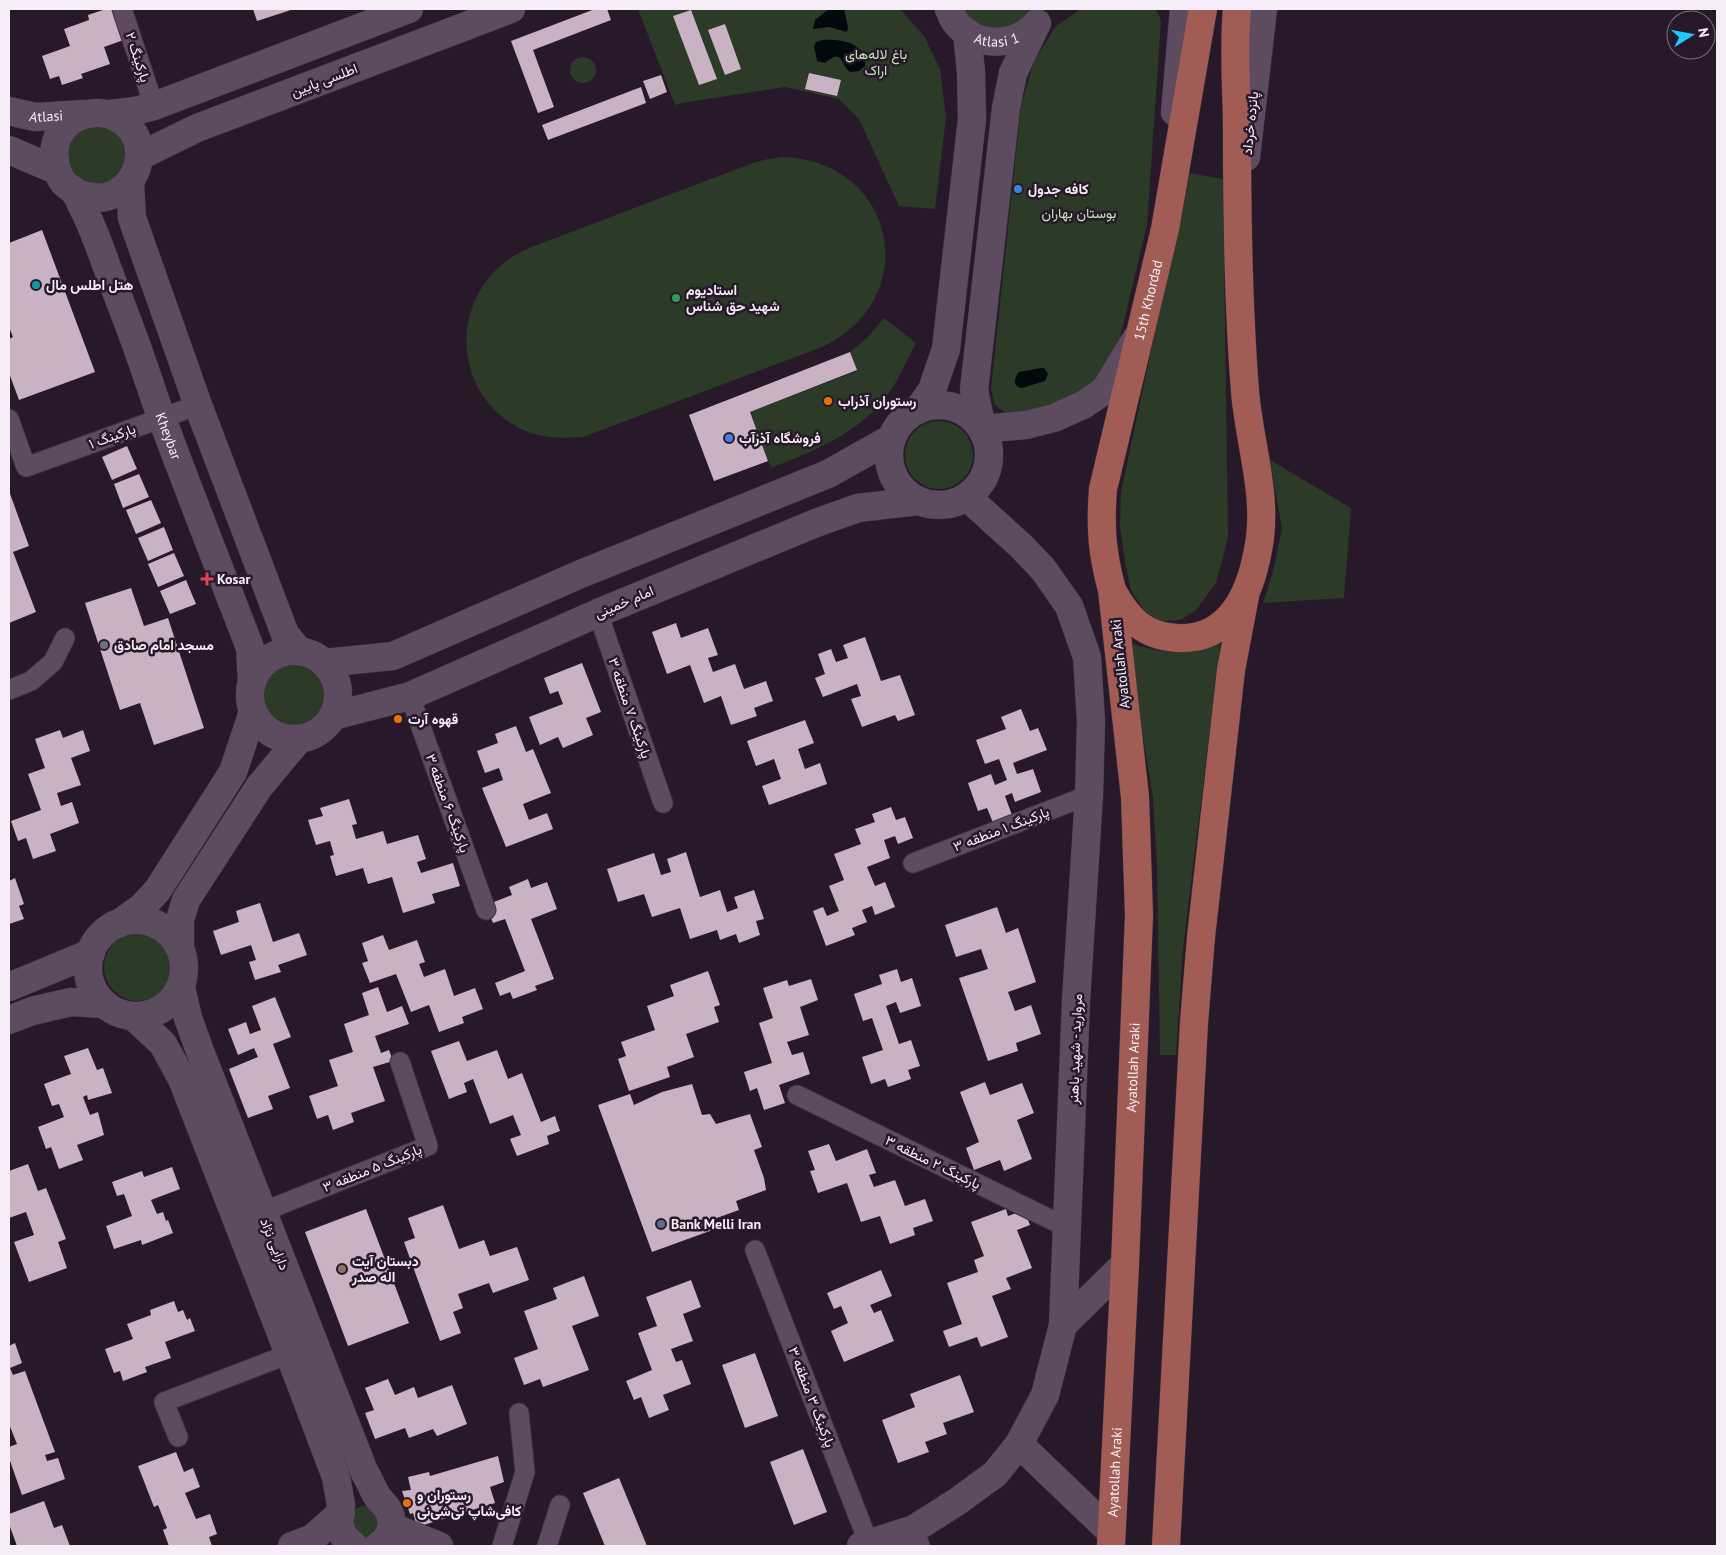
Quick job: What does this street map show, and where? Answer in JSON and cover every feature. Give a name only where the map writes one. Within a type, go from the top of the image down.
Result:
[{"type":"main road","name":"15th Khordad","points":[[1112,590],[1101,542],[1103,489],[1165,229],[1203,9]]},
{"type":"main road","points":[[1112,590],[1121,607],[1136,622],[1154,635],[1188,639],[1202,637],[1234,615],[1254,572],[1261,522],[1260,496],[1245,392],[1237,238],[1238,9]]},
{"type":"main road","name":"Ayatollah Araki","points":[[1111,1539],[1125,1264],[1139,915],[1135,797],[1112,590]]},
{"type":"main road","points":[[1166,1546],[1194,1023],[1201,937],[1231,670],[1244,596]]},
{"type":"street","name":"پارکینگ ۲","points":[[122,9],[154,106]]},
{"type":"street","points":[[97,114],[122,120],[132,130],[138,142],[140,156],[137,170],[130,183],[118,192],[104,198],[89,197],[75,192],[64,183],[56,170],[54,156],[56,142],[62,130],[72,120],[97,114],[135,111],[154,106],[409,9]]},
{"type":"street","name":"اطلسی پایین","points":[[140,156],[197,128],[474,15],[511,9]]},
{"type":"street","name":"پانزده خرداد","points":[[1237,238],[1263,9]]},
{"type":"street","points":[[982,429],[960,409],[946,405],[932,405],[918,410],[905,418],[892,438],[889,453],[891,468],[897,481],[906,493],[918,501],[930,505],[943,505],[955,503],[967,497],[980,484],[988,466],[990,454],[982,429],[974,390],[1006,108],[1013,73],[1043,13]]},
{"type":"street","name":"Atlasi 1","points":[[953,16],[974,37],[990,42],[1007,42],[1022,36],[1043,13]]},
{"type":"street","points":[[918,410],[932,390],[946,349],[972,119],[971,72],[953,16]]},
{"type":"street","points":[[1165,229],[1180,17]]},
{"type":"street","name":"Atlasi","points":[[9,111],[35,117],[97,114]]},
{"type":"street","points":[[9,150],[56,170]]},
{"type":"street","points":[[130,183],[132,218],[198,405],[285,634],[299,651]]},
{"type":"street","name":"Kheybar","points":[[75,192],[92,227],[162,418],[250,648],[252,683]]},
{"type":"street","points":[[982,429],[1026,425],[1054,418],[1083,405],[1105,390],[1140,334]]},
{"type":"street","name":"پارکینگ ۱","points":[[9,419],[26,467],[198,405]]},
{"type":"street","points":[[324,664],[393,656],[583,573],[828,474],[892,438]]},
{"type":"street","name":"مروارید - شهید باهنر","points":[[865,1545],[917,1538],[958,1501],[996,1474],[1019,1444],[1044,1394],[1063,1325],[1076,1001],[1089,796],[1091,722],[1087,657],[1068,606],[1043,569],[1021,546],[967,497]]},
{"type":"street","name":"امام خمینی","points":[[333,716],[410,696],[598,613],[816,523],[858,508],[918,501]]},
{"type":"street","name":"پارکینگ ۷ منطقه ۳","points":[[598,613],[663,803]]},
{"type":"street","points":[[9,690],[31,681],[54,662],[65,638]]},
{"type":"street","points":[[299,651],[312,655],[324,664],[333,675],[337,689],[337,703],[333,716],[324,728],[312,736],[299,739],[285,738],[272,733],[260,724],[253,712],[250,697],[252,683],[258,669],[269,659],[283,653],[299,651]]},
{"type":"street","name":"پارکینگ ۶ منطقه ۳","points":[[410,696],[486,910]]},
{"type":"street","points":[[253,712],[233,772],[157,891],[141,908],[108,930],[97,940],[88,966],[90,980],[95,993],[104,1004],[113,1010],[123,1015],[145,1016],[162,1009],[175,998],[181,988],[184,974],[184,960],[180,947],[180,920],[186,900],[259,787],[299,739]]},
{"type":"street","name":"پارکینگ ۱ منطقه ۳","points":[[913,863],[1089,796]]},
{"type":"street","points":[[120,923],[134,920],[148,921],[161,927],[172,936],[180,947]]},
{"type":"street","points":[[9,987],[91,953]]},
{"type":"street","name":"دارایی نژاد","points":[[181,988],[194,1034],[364,1471],[377,1497],[392,1518],[384,1541]]},
{"type":"street","points":[[9,1020],[32,1011],[71,1002],[104,1004]]},
{"type":"street","name":"دارایی نژاد","points":[[133,1016],[163,1044],[182,1079],[336,1477],[341,1509],[341,1531],[344,1538],[354,1546]]},
{"type":"street","name":"پارکینگ ۵ منطقه ۳","points":[[262,1212],[428,1146],[400,1062]]},
{"type":"street","name":"پارکینگ ۲ منطقه ۳","points":[[797,1095],[1068,1228]]},
{"type":"street","name":"پارکینگ ۳ منطقه ۳","points":[[754,1250],[865,1545]]},
{"type":"street","points":[[1063,1325],[1125,1264]]},
{"type":"street","points":[[178,1437],[164,1402],[289,1354]]},
{"type":"street","points":[[502,1546],[525,1472],[519,1414]]},
{"type":"street","points":[[1019,1444],[1111,1539]]},
{"type":"street","points":[[547,1546],[560,1505]]},
{"type":"street","points":[[292,1546],[313,1538],[341,1509]]},
{"type":"street","points":[[384,1541],[439,1546]]},
{"type":"green space","name":"باغ لاله‌های اراک","points":[[638,9],[900,9],[924,36],[940,69],[946,118],[935,209],[899,206],[859,119],[839,99],[785,87],[675,105]]},
{"type":"green space","points":[[960,9],[1032,9],[1025,19],[1007,30],[976,26]]},
{"type":"green space","name":"بوستان بهاران","points":[[1081,9],[1156,9],[1161,20],[1147,225],[1112,371],[1087,398],[1009,415],[995,405],[991,389],[1021,106],[1034,61],[1056,26]]},
{"type":"green space","points":[[583,57],[592,61],[596,70],[592,79],[583,83],[574,79],[570,70],[574,61]]},
{"type":"green space","points":[[104,124],[127,143],[128,164],[106,186],[85,184],[70,170],[67,160],[70,141],[84,127]]},
{"type":"green space","name":"استادیوم شهید حق شناس","points":[[784,157],[822,165],[852,182],[873,207],[884,236],[885,267],[875,298],[854,325],[822,347],[583,437],[550,437],[534,434],[519,428],[498,413],[483,395],[472,374],[467,352],[467,329],[473,306],[484,285],[503,263],[529,248],[753,163]]},
{"type":"green space","points":[[1189,173],[1223,179],[1228,538],[1216,583],[1196,610],[1180,620],[1161,621],[1145,612],[1131,590],[1120,526],[1121,492]]},
{"type":"green space","points":[[884,318],[916,343],[890,392],[855,427],[814,450],[771,468],[750,412],[857,371],[850,352],[868,337]]},
{"type":"green space","points":[[939,421],[952,423],[963,431],[971,442],[973,455],[971,468],[963,479],[952,487],[939,489],[926,487],[915,479],[907,468],[905,455],[907,442],[915,431],[926,423]]},
{"type":"green space","points":[[1270,460],[1351,508],[1344,598],[1263,603],[1273,572],[1282,529]]},
{"type":"green space","points":[[1221,638],[1183,949],[1176,1055],[1160,1055],[1157,866],[1153,798],[1128,643],[1163,651],[1181,652],[1199,649]]},
{"type":"green space","points":[[287,664],[299,664],[316,673],[323,684],[325,696],[323,708],[316,719],[299,728],[287,728],[275,723],[266,714],[261,702],[261,690],[266,678],[275,669]]},
{"type":"green space","points":[[138,933],[151,935],[162,943],[170,954],[172,967],[170,980],[162,991],[151,999],[138,1001],[125,999],[114,991],[106,980],[104,967],[106,954],[114,943],[125,935]]},
{"type":"green space","points":[[365,1505],[371,1507],[382,1524],[369,1539],[359,1538],[349,1519],[355,1509]]},
{"type":"shaded area","points":[[829,9],[844,9],[848,27],[847,32],[829,27],[813,29],[815,20]]},
{"type":"shaded area","points":[[822,40],[844,41],[857,47],[862,52],[865,66],[859,71],[850,72],[838,57],[825,63],[817,61],[814,46],[816,42]]},
{"type":"shaded area","points":[[1044,368],[1048,374],[1045,381],[1022,388],[1015,384],[1015,379],[1019,372]]},
{"type":"building","points":[[112,9],[115,17],[132,37],[104,47],[110,64],[81,74],[83,78],[62,85],[59,76],[50,79],[42,56],[70,46],[64,29],[89,20],[88,15]]},
{"type":"building","points":[[253,9],[294,9],[257,21]]},
{"type":"building","points":[[595,9],[607,9],[611,20],[533,50],[554,107],[538,113],[511,41]]},
{"type":"building","points":[[691,10],[717,79],[699,85],[673,16]]},
{"type":"building","points":[[725,24],[741,69],[725,75],[708,30]]},
{"type":"building","points":[[809,73],[841,80],[837,96],[805,89]]},
{"type":"building","points":[[661,75],[667,92],[650,99],[643,81]]},
{"type":"building","points":[[641,87],[646,103],[548,140],[542,125]]},
{"type":"building","name":"هتل اطلس مال","points":[[42,230],[95,372],[19,400],[9,373],[9,339],[13,337],[9,327],[9,243]]},
{"type":"building","name":"فروشگاه آذرآب","points":[[850,352],[857,370],[750,412],[768,461],[714,481],[689,415]]},
{"type":"building","points":[[127,446],[137,469],[112,480],[102,457]]},
{"type":"building","points":[[139,474],[149,497],[123,508],[114,484]]},
{"type":"building","points":[[9,491],[29,546],[13,552],[36,612],[9,623]]},
{"type":"building","points":[[151,500],[161,523],[136,534],[126,510]]},
{"type":"building","points":[[164,527],[173,550],[148,561],[138,538]]},
{"type":"building","points":[[174,553],[184,576],[158,587],[148,564]]},
{"type":"building","points":[[186,580],[196,604],[170,614],[160,591]]},
{"type":"building","points":[[131,588],[144,626],[168,618],[204,728],[154,745],[140,703],[120,710],[85,603]]},
{"type":"building","points":[[676,623],[681,638],[708,628],[718,655],[708,658],[713,672],[735,664],[744,689],[766,681],[773,701],[754,708],[757,716],[731,725],[721,696],[704,703],[690,665],[667,674],[652,632]]},
{"type":"building","points":[[865,637],[881,681],[900,675],[915,715],[898,721],[895,715],[862,727],[851,699],[861,696],[857,684],[823,697],[815,678],[825,674],[818,654],[831,649],[836,662],[848,658],[843,645]]},
{"type":"building","points":[[582,663],[601,712],[586,718],[593,735],[563,748],[558,737],[540,745],[529,717],[563,704],[558,691],[550,694],[544,678]]},
{"type":"building","points":[[1021,709],[1030,731],[1038,728],[1047,750],[1013,763],[1017,774],[1033,769],[1041,792],[1015,802],[1012,793],[1005,796],[1013,818],[994,825],[987,808],[978,811],[968,783],[991,774],[995,785],[1007,780],[999,759],[985,764],[976,740],[1006,729],[1001,717]]},
{"type":"building","points":[[805,720],[814,743],[798,749],[805,769],[820,763],[827,784],[769,805],[762,786],[781,779],[774,759],[756,766],[747,741]]},
{"type":"building","points":[[516,726],[526,752],[533,749],[551,793],[523,804],[529,820],[547,813],[553,829],[506,847],[482,788],[503,780],[499,768],[485,773],[477,751],[498,743],[495,734]]},
{"type":"building","points":[[60,730],[63,738],[83,730],[90,751],[71,758],[81,785],[57,793],[61,806],[72,802],[79,823],[50,834],[56,851],[33,859],[26,838],[18,841],[11,821],[41,810],[28,774],[45,768],[35,739]]},
{"type":"building","points":[[349,799],[357,824],[352,825],[356,839],[383,831],[387,844],[418,835],[426,859],[417,862],[421,873],[453,863],[460,886],[432,894],[435,903],[403,913],[392,877],[368,884],[363,868],[336,876],[330,856],[334,855],[330,841],[316,845],[308,820],[323,816],[320,808]]},
{"type":"building","points":[[891,807],[896,820],[905,817],[913,838],[898,844],[895,836],[884,840],[890,858],[867,867],[875,886],[885,882],[895,907],[875,915],[872,906],[862,910],[867,922],[852,928],[855,935],[826,946],[813,911],[823,907],[827,916],[839,911],[829,886],[844,880],[834,854],[861,844],[855,829],[875,822],[872,814]]},
{"type":"building","points":[[686,852],[700,897],[720,890],[727,912],[738,908],[734,897],[754,890],[764,919],[756,921],[760,935],[739,943],[736,934],[720,940],[717,930],[690,939],[680,908],[652,917],[644,894],[618,902],[607,869],[654,853],[661,875],[671,872],[667,859]]},
{"type":"building","points":[[15,878],[24,904],[19,906],[24,919],[9,924],[9,881]]},
{"type":"building","points":[[528,879],[531,888],[547,882],[557,909],[531,919],[554,979],[535,986],[537,990],[513,999],[510,992],[500,996],[495,983],[525,971],[505,919],[493,923],[486,905],[512,895],[509,887]]},
{"type":"building","points":[[260,903],[273,942],[299,933],[307,955],[278,965],[281,972],[255,980],[249,962],[256,960],[251,945],[221,955],[213,931],[239,922],[236,911]]},
{"type":"building","points":[[997,907],[1006,933],[1018,928],[1036,982],[1008,992],[1015,1011],[1031,1005],[1041,1034],[1016,1043],[1018,1051],[988,1061],[959,978],[988,969],[981,949],[956,957],[945,925]]},
{"type":"building","points":[[383,935],[389,950],[417,940],[425,962],[419,964],[424,977],[445,969],[454,996],[475,988],[483,1009],[462,1017],[464,1023],[439,1032],[429,1005],[411,1012],[396,974],[370,983],[362,963],[368,961],[362,943]]},
{"type":"building","points":[[897,969],[901,982],[912,978],[921,1006],[900,1013],[896,1002],[886,1006],[899,1044],[911,1040],[920,1066],[908,1070],[911,1079],[888,1087],[885,1079],[871,1084],[862,1057],[883,1050],[872,1018],[863,1021],[854,994],[882,984],[879,975]]},
{"type":"building","points":[[708,971],[720,1005],[714,1007],[719,1022],[686,1034],[694,1057],[667,1067],[670,1077],[629,1091],[618,1059],[626,1056],[621,1042],[655,1030],[647,1006],[674,996],[670,985]]},
{"type":"building","points":[[811,979],[818,1000],[800,1007],[809,1035],[787,1042],[792,1055],[803,1052],[810,1074],[779,1085],[785,1103],[764,1110],[757,1088],[750,1091],[744,1072],[772,1063],[759,1023],[773,1018],[763,988],[787,980],[789,986]]},
{"type":"building","points":[[378,987],[387,1012],[402,1006],[409,1024],[375,1036],[381,1053],[389,1050],[393,1061],[373,1067],[385,1101],[351,1113],[354,1122],[333,1130],[328,1115],[317,1119],[309,1096],[338,1086],[329,1060],[353,1052],[344,1024],[369,1015],[362,993]]},
{"type":"building","points":[[275,997],[291,1037],[273,1044],[290,1088],[268,1096],[273,1109],[248,1118],[229,1069],[258,1057],[254,1048],[238,1055],[228,1029],[246,1022],[250,1034],[261,1030],[252,1006]]},
{"type":"building","points":[[459,1041],[467,1061],[497,1050],[508,1079],[522,1073],[541,1122],[555,1116],[560,1131],[547,1136],[549,1144],[517,1156],[510,1139],[521,1135],[513,1115],[490,1124],[473,1079],[464,1083],[467,1092],[449,1099],[431,1051]]},
{"type":"building","points":[[88,1048],[97,1070],[103,1068],[112,1093],[88,1100],[87,1095],[83,1097],[90,1115],[98,1112],[104,1135],[77,1145],[83,1160],[59,1169],[51,1147],[46,1149],[38,1127],[64,1117],[59,1104],[52,1106],[44,1084],[71,1074],[64,1056]]},
{"type":"building","points":[[985,1082],[990,1095],[1022,1083],[1034,1113],[1017,1120],[1032,1159],[1004,1171],[1000,1160],[974,1170],[966,1148],[979,1142],[960,1092]]},
{"type":"building","points":[[692,1084],[702,1115],[710,1114],[716,1124],[750,1114],[762,1147],[754,1150],[764,1178],[766,1190],[736,1201],[739,1210],[714,1219],[718,1228],[652,1252],[598,1105],[630,1094],[634,1105],[662,1092]]},
{"type":"building","points":[[829,1144],[836,1161],[867,1149],[876,1173],[869,1175],[874,1187],[895,1180],[905,1206],[925,1199],[933,1221],[913,1228],[915,1235],[890,1244],[880,1216],[861,1222],[847,1183],[818,1193],[810,1171],[815,1170],[808,1151]]},
{"type":"building","points":[[28,1164],[38,1191],[46,1188],[66,1239],[58,1242],[67,1268],[29,1282],[14,1242],[34,1235],[26,1212],[9,1218],[9,1171]]},
{"type":"building","points":[[172,1167],[180,1189],[151,1200],[157,1214],[163,1212],[173,1233],[142,1245],[141,1240],[114,1249],[106,1226],[132,1216],[124,1194],[117,1196],[112,1182],[142,1171],[144,1177]]},
{"type":"building","points":[[443,1205],[459,1249],[484,1240],[490,1256],[517,1247],[529,1280],[493,1293],[489,1283],[458,1294],[463,1308],[453,1312],[461,1333],[440,1341],[404,1242],[415,1238],[408,1218]]},
{"type":"building","points":[[366,1209],[409,1323],[348,1346],[305,1232]]},
{"type":"building","points":[[1006,1209],[1008,1216],[1024,1210],[1030,1225],[1017,1230],[1032,1268],[1006,1278],[1011,1289],[992,1296],[1008,1337],[981,1347],[977,1337],[949,1347],[943,1331],[962,1324],[947,1283],[978,1272],[974,1260],[984,1256],[971,1222]]},
{"type":"building","points":[[881,1270],[892,1296],[870,1305],[874,1313],[881,1310],[894,1341],[844,1362],[831,1331],[848,1323],[841,1306],[834,1309],[827,1293]]},
{"type":"building","points":[[584,1276],[599,1316],[572,1326],[589,1370],[543,1387],[540,1379],[524,1385],[514,1358],[538,1349],[524,1311],[557,1299],[553,1288]]},
{"type":"building","points":[[691,1280],[701,1307],[683,1314],[693,1341],[671,1349],[676,1362],[682,1360],[691,1384],[663,1395],[669,1410],[649,1418],[641,1397],[634,1400],[626,1381],[652,1370],[638,1333],[657,1326],[646,1297]]},
{"type":"building","points":[[174,1301],[178,1312],[183,1310],[187,1320],[190,1318],[195,1331],[165,1342],[171,1358],[145,1367],[147,1372],[123,1381],[120,1371],[114,1373],[105,1349],[133,1339],[127,1324],[151,1315],[150,1310]]},
{"type":"building","points":[[15,1343],[22,1363],[10,1368],[13,1375],[25,1371],[55,1452],[45,1455],[47,1461],[58,1458],[65,1479],[22,1495],[9,1458],[9,1447],[17,1444],[9,1424],[9,1346]]},
{"type":"building","points":[[755,1353],[778,1416],[745,1428],[722,1365]]},
{"type":"building","points":[[960,1375],[974,1412],[943,1423],[947,1434],[925,1442],[929,1452],[898,1463],[882,1420],[915,1407],[910,1394]]},
{"type":"building","points":[[388,1379],[395,1395],[414,1387],[418,1398],[452,1385],[467,1424],[437,1436],[433,1429],[409,1438],[405,1428],[375,1439],[365,1413],[374,1410],[365,1388]]},
{"type":"building","points":[[803,1449],[827,1512],[794,1525],[770,1462]]},
{"type":"building","points":[[176,1452],[184,1472],[193,1468],[200,1487],[185,1493],[196,1519],[210,1514],[217,1534],[209,1537],[212,1546],[169,1546],[163,1530],[167,1528],[158,1505],[154,1507],[138,1466]]},
{"type":"building","points":[[498,1456],[504,1482],[490,1487],[495,1503],[417,1527],[413,1513],[410,1514],[402,1491],[411,1490],[408,1477],[429,1472],[430,1476]]},
{"type":"building","points":[[619,1478],[647,1546],[605,1546],[583,1493]]},
{"type":"building","points":[[44,1501],[54,1528],[62,1525],[70,1546],[17,1546],[9,1524],[9,1514]]},
{"type":"place","name":"کافه جدول","points":[[1018,189]]},
{"type":"place","name":"هتل اطلس مال","points":[[36,285]]},
{"type":"place","name":"استادیوم شهید حق شناس","points":[[676,298]]},
{"type":"place","name":"رستوران آذراب","points":[[828,401]]},
{"type":"place","name":"فروشگاه آذرآب","points":[[729,438]]},
{"type":"place","name":"Kosar","points":[[207,579]]},
{"type":"place","name":"مسجد امام صادق","points":[[104,645]]},
{"type":"place","name":"قهوه آرت","points":[[398,719]]},
{"type":"place","name":"Bank Melli Iran","points":[[661,1224]]},
{"type":"place","name":"دبستان آیت اله صدر","points":[[342,1269]]},
{"type":"place","name":"رستوران و کافی‌شاپ تی‌شی‌نی","points":[[407,1503]]}]
